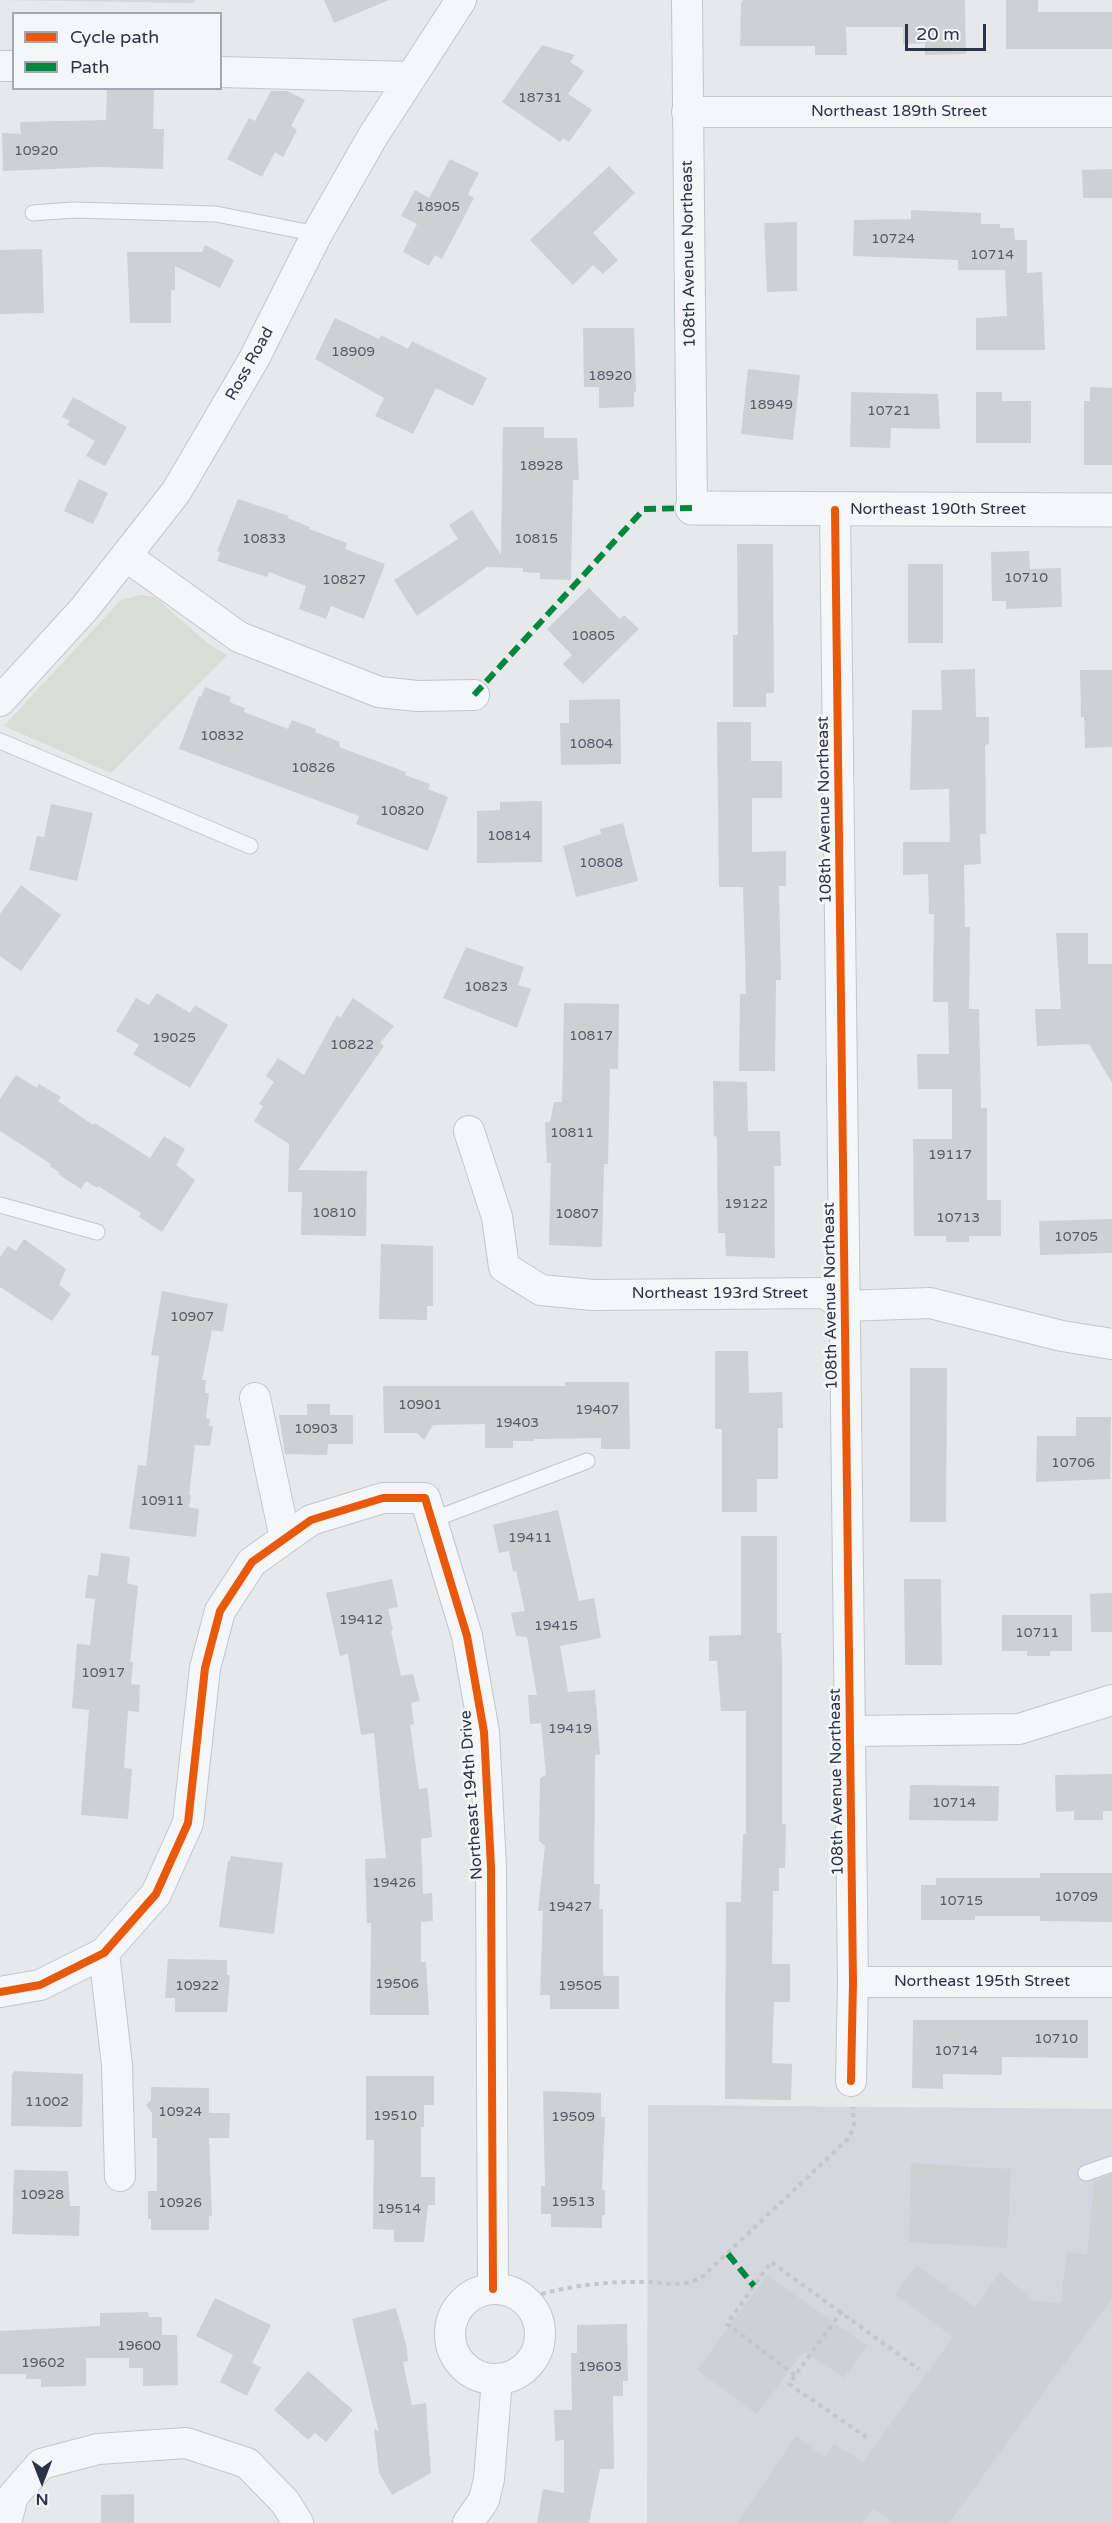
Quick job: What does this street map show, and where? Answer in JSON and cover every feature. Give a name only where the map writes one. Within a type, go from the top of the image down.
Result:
[{"type":"street","name":"Ross Road","points":[[0,701],[84,609],[176,492],[254,359],[317,234],[373,136],[461,0]]},
{"type":"street","name":"108th Avenue Northeast","points":[[687,0],[692,508]]},
{"type":"street","points":[[222,72],[411,76]]},
{"type":"street","name":"Northeast 189th Street","points":[[687,112],[1112,112]]},
{"type":"street","name":"Northeast 190th Street","points":[[692,508],[1112,510]]},
{"type":"street","name":"108th Avenue Northeast","points":[[835,510],[853,1982],[851,2081]]},
{"type":"street","points":[[126,556],[239,637],[379,693],[417,696],[474,695]]},
{"type":"street","name":"Northeast 193rd Street","points":[[469,1131],[497,1217],[504,1267],[541,1290],[593,1294],[824,1293],[844,1306],[930,1304],[1062,1336],[1112,1344]]},
{"type":"street","points":[[255,1398],[285,1538]]},
{"type":"street","name":"Northeast 194th Drive","points":[[0,1992],[40,1985],[104,1953],[156,1894],[188,1823],[205,1668],[220,1611],[252,1562],[311,1520],[383,1498],[425,1498],[467,1636],[484,1732],[491,1867],[493,2289]]},
{"type":"street","points":[[850,1731],[1019,1729],[1112,1700]]},
{"type":"street","points":[[104,1953],[117,2066],[120,2176]]},
{"type":"street","name":"Northeast 195th Street","points":[[853,1982],[1112,1982]]},
{"type":"street","points":[[493,2289],[506,2290],[524,2299],[536,2313],[540,2325],[538,2351],[522,2372],[497,2379],[484,2379],[467,2370],[454,2355],[450,2343],[449,2330],[459,2306],[480,2291],[493,2289]]},
{"type":"street","points":[[468,2523],[484,2500],[489,2479],[497,2379]]},
{"type":"street","points":[[9,2509],[41,2464],[98,2449],[186,2443],[247,2463],[285,2502],[298,2523]]},
{"type":"lane","points":[[33,213],[73,210],[216,214],[317,234]]},
{"type":"lane","points":[[0,741],[250,846]]},
{"type":"lane","points":[[0,1205],[97,1232]]},
{"type":"lane","points":[[432,1520],[587,1461]]},
{"type":"lane","points":[[1086,2173],[1112,2164]]},
{"type":"path","points":[[524,2299],[555,2289],[642,2282],[687,2285],[701,2278],[849,2138],[854,2126],[851,2081]]},
{"type":"path","points":[[795,2375],[727,2324],[771,2262],[842,2310],[919,2369]]},
{"type":"path","points":[[842,2310],[789,2384],[869,2439]]},
{"type":"shaded area","points":[[0,0],[196,0],[193,3]]},
{"type":"shaded area","points":[[141,595],[155,597],[207,643],[227,655],[111,773],[4,726],[121,600]]},
{"type":"shaded area","points":[[648,2105],[1112,2109],[1112,2523],[647,2523]]},
{"type":"building","points":[[324,0],[389,0],[334,23]]},
{"type":"building","points":[[743,0],[965,0],[966,54],[925,55],[925,43],[903,44],[903,27],[846,27],[847,55],[815,55],[815,46],[740,46],[741,3]]},
{"type":"building","points":[[1006,0],[1038,0],[1038,12],[1112,12],[1112,49],[1006,49]]},
{"type":"building","points":[[542,45],[575,55],[570,62],[584,71],[568,94],[592,110],[569,142],[563,138],[560,142],[502,102]]},
{"type":"building","points":[[107,90],[154,90],[153,129],[164,129],[163,169],[99,167],[3,171],[2,133],[21,134],[20,122],[106,120]]},
{"type":"building","points":[[271,91],[288,91],[305,100],[291,126],[297,130],[283,157],[275,152],[262,177],[227,159],[249,118],[255,121]]},
{"type":"building","points":[[450,159],[479,173],[468,194],[474,198],[442,259],[435,255],[429,266],[403,252],[417,224],[401,216],[415,190],[429,198]]},
{"type":"building","points":[[609,166],[635,193],[593,233],[618,260],[603,274],[593,265],[573,285],[530,240]]},
{"type":"building","points":[[1112,169],[1112,198],[1083,198],[1082,170]]},
{"type":"building","points":[[911,210],[981,213],[981,224],[1000,224],[1000,228],[1014,228],[1015,240],[1027,240],[1027,273],[1042,272],[1045,350],[976,350],[976,318],[1007,316],[1005,270],[958,270],[958,260],[853,256],[854,220],[911,219]]},
{"type":"building","points":[[797,222],[797,291],[767,292],[764,223]]},
{"type":"building","points":[[205,245],[234,260],[220,288],[175,266],[175,290],[171,290],[171,323],[130,323],[127,252],[202,252]]},
{"type":"building","points":[[42,249],[44,313],[0,314],[0,250]]},
{"type":"building","points":[[335,318],[379,339],[381,335],[408,349],[412,341],[487,378],[473,406],[436,388],[413,434],[375,416],[384,398],[315,359]]},
{"type":"building","points":[[583,328],[634,328],[636,392],[634,392],[634,407],[599,408],[599,387],[584,387]]},
{"type":"building","points":[[748,369],[800,375],[793,440],[741,434]]},
{"type":"building","points":[[1090,387],[1112,388],[1112,465],[1084,465],[1084,401],[1090,401]]},
{"type":"building","points":[[851,392],[938,394],[940,429],[891,428],[890,448],[850,447]]},
{"type":"building","points":[[976,392],[1002,392],[1002,401],[1031,401],[1031,443],[976,443]]},
{"type":"building","points":[[73,397],[127,427],[105,466],[86,456],[95,441],[67,425],[70,421],[62,417]]},
{"type":"building","points":[[503,427],[544,427],[544,438],[577,438],[579,480],[573,480],[571,580],[540,579],[540,573],[523,572],[523,568],[487,567],[417,616],[394,580],[458,539],[449,525],[472,510],[501,555]]},
{"type":"building","points":[[79,479],[108,493],[93,524],[64,511]]},
{"type":"building","points":[[238,499],[289,516],[288,518],[310,527],[309,529],[347,543],[345,549],[385,564],[364,619],[331,606],[326,619],[299,609],[306,586],[269,572],[267,577],[217,561],[220,552],[217,551]]},
{"type":"building","points":[[737,544],[773,544],[774,693],[766,693],[766,707],[733,707],[733,635],[738,635]]},
{"type":"building","points":[[1029,551],[1030,569],[1061,568],[1062,607],[1006,609],[1006,601],[992,601],[991,552]]},
{"type":"building","points":[[908,564],[943,564],[943,643],[908,643]]},
{"type":"building","points":[[589,588],[620,619],[624,615],[639,629],[583,684],[563,664],[572,655],[547,629]]},
{"type":"building","points":[[975,669],[976,717],[989,717],[989,744],[985,745],[986,834],[980,834],[981,864],[964,865],[965,927],[970,927],[969,1009],[979,1009],[981,1108],[987,1108],[987,1200],[1001,1200],[1001,1236],[969,1236],[969,1242],[946,1242],[946,1236],[914,1236],[913,1139],[952,1139],[952,1089],[918,1089],[917,1054],[949,1054],[948,1002],[933,1002],[934,914],[929,914],[928,874],[903,875],[903,842],[950,842],[949,789],[910,790],[912,710],[942,710],[941,670]]},
{"type":"building","points":[[1080,670],[1112,670],[1112,747],[1085,748],[1084,717],[1081,717]]},
{"type":"building","points":[[205,687],[231,697],[229,702],[245,708],[244,712],[288,729],[292,720],[316,729],[315,732],[340,742],[339,747],[406,772],[405,775],[430,784],[428,789],[448,797],[428,851],[356,824],[359,816],[179,749],[199,696],[201,697]]},
{"type":"building","points":[[620,699],[621,764],[561,765],[560,723],[569,723],[569,700]]},
{"type":"building","points":[[717,722],[751,722],[751,761],[782,761],[782,798],[752,798],[752,852],[786,851],[786,886],[779,886],[781,980],[776,980],[775,1071],[739,1071],[740,994],[746,994],[743,887],[719,887]]},
{"type":"building","points":[[542,801],[542,862],[477,863],[477,811],[500,810],[500,802]]},
{"type":"building","points":[[51,804],[93,813],[77,881],[29,870],[37,836],[44,837]]},
{"type":"building","points":[[623,823],[638,881],[576,897],[563,846],[601,834],[600,829]]},
{"type":"building","points":[[21,885],[61,915],[21,971],[0,956],[0,914]]},
{"type":"building","points":[[1056,933],[1088,933],[1088,964],[1112,964],[1112,1083],[1089,1044],[1037,1046],[1035,1009],[1061,1009]]},
{"type":"building","points":[[466,947],[524,967],[518,985],[531,989],[517,1028],[443,998]]},
{"type":"building","points":[[157,993],[190,1013],[195,1005],[228,1025],[190,1088],[133,1054],[139,1045],[116,1031],[136,998],[149,1005]]},
{"type":"building","points":[[353,998],[394,1026],[380,1043],[384,1046],[298,1170],[367,1171],[366,1236],[301,1235],[302,1192],[288,1192],[289,1144],[254,1121],[263,1106],[259,1104],[274,1082],[266,1076],[278,1058],[304,1075],[337,1015],[340,1018]]},
{"type":"building","points":[[564,1003],[619,1004],[618,1069],[610,1069],[608,1164],[604,1164],[602,1247],[549,1245],[551,1163],[547,1163],[545,1122],[550,1122],[554,1102],[562,1102]]},
{"type":"building","points":[[16,1075],[37,1088],[39,1084],[61,1097],[58,1101],[93,1125],[95,1123],[150,1158],[164,1136],[185,1149],[176,1165],[195,1180],[162,1232],[139,1217],[141,1213],[98,1186],[97,1188],[86,1181],[81,1189],[58,1174],[59,1172],[50,1166],[51,1164],[0,1131],[0,1099]]},
{"type":"building","points":[[713,1081],[747,1082],[748,1131],[780,1131],[781,1166],[774,1166],[775,1258],[726,1256],[725,1233],[718,1233],[717,1136],[714,1137]]},
{"type":"building","points":[[1112,1219],[1112,1253],[1040,1255],[1039,1221]]},
{"type":"building","points":[[24,1239],[66,1269],[59,1285],[71,1294],[52,1321],[0,1287],[0,1257],[8,1246],[16,1251]]},
{"type":"building","points":[[381,1244],[433,1246],[433,1306],[427,1306],[427,1320],[379,1319]]},
{"type":"building","points":[[162,1291],[228,1304],[223,1332],[212,1330],[202,1380],[206,1380],[205,1393],[209,1393],[206,1418],[210,1419],[209,1426],[213,1426],[210,1446],[195,1445],[189,1507],[199,1509],[196,1537],[129,1529],[138,1465],[146,1466],[159,1356],[151,1355]]},
{"type":"building","points":[[715,1351],[748,1351],[749,1393],[782,1392],[783,1428],[778,1428],[778,1479],[757,1479],[757,1512],[722,1512],[722,1429],[715,1429]]},
{"type":"building","points":[[910,1368],[947,1368],[946,1522],[910,1522]]},
{"type":"building","points":[[565,1382],[629,1382],[630,1449],[601,1449],[601,1438],[534,1439],[534,1441],[513,1441],[513,1448],[485,1448],[485,1424],[433,1425],[424,1440],[417,1433],[384,1433],[383,1386],[565,1386]]},
{"type":"building","points":[[307,1404],[330,1404],[330,1415],[353,1415],[353,1444],[328,1444],[327,1455],[285,1454],[279,1415],[307,1415]]},
{"type":"building","points":[[1076,1417],[1111,1417],[1110,1479],[1036,1482],[1037,1436],[1076,1436]]},
{"type":"building","points":[[558,1510],[579,1601],[594,1598],[601,1638],[560,1646],[568,1692],[595,1690],[600,1754],[595,1755],[594,1884],[600,1884],[599,1909],[603,1909],[603,1972],[604,1976],[619,1976],[619,2009],[550,2009],[550,1995],[540,1995],[543,1911],[538,1911],[545,1846],[539,1841],[540,1778],[546,1775],[541,1723],[530,1724],[528,1695],[537,1695],[527,1637],[516,1636],[511,1613],[525,1611],[516,1571],[513,1572],[509,1551],[499,1553],[493,1525]]},
{"type":"building","points":[[741,1536],[777,1536],[777,1633],[781,1633],[782,1661],[782,1824],[786,1824],[785,1868],[779,1868],[779,1891],[773,1891],[772,1964],[790,1964],[790,2002],[774,2002],[772,2063],[792,2064],[791,2100],[725,2099],[726,1902],[741,1902],[743,1834],[746,1834],[746,1711],[721,1711],[717,1661],[709,1661],[709,1636],[741,1635]]},
{"type":"building","points":[[101,1553],[130,1557],[127,1583],[138,1586],[130,1662],[133,1662],[131,1684],[140,1685],[139,1712],[128,1711],[124,1768],[132,1769],[128,1819],[81,1815],[89,1710],[72,1708],[77,1644],[90,1645],[95,1599],[85,1598],[88,1575],[98,1576]]},
{"type":"building","points":[[392,1579],[398,1607],[388,1609],[401,1676],[413,1674],[420,1701],[411,1703],[414,1724],[410,1725],[419,1789],[427,1788],[432,1837],[421,1839],[423,1894],[432,1893],[433,1921],[421,1922],[421,1962],[426,1962],[429,2015],[370,2015],[371,1923],[367,1923],[365,1859],[386,1858],[374,1733],[361,1735],[348,1654],[340,1656],[326,1593]]},
{"type":"building","points":[[904,1579],[941,1579],[942,1665],[905,1665]]},
{"type":"building","points":[[1112,1593],[1112,1632],[1091,1632],[1090,1594]]},
{"type":"building","points":[[1002,1615],[1072,1615],[1072,1651],[1050,1651],[1050,1656],[1027,1656],[1027,1651],[1002,1651]]},
{"type":"building","points":[[1112,1774],[1112,1811],[1103,1811],[1103,1820],[1074,1820],[1074,1811],[1056,1812],[1055,1775]]},
{"type":"building","points":[[910,1785],[999,1786],[998,1821],[909,1820]]},
{"type":"building","points":[[231,1856],[283,1863],[274,1934],[219,1927],[228,1861]]},
{"type":"building","points":[[1040,1873],[1112,1873],[1112,1922],[1040,1921],[1040,1916],[975,1916],[975,1920],[921,1920],[921,1885],[936,1885],[936,1878],[1040,1878]]},
{"type":"building","points":[[168,1959],[227,1960],[227,1975],[230,1975],[227,2012],[175,2012],[175,1998],[165,1998]]},
{"type":"building","points":[[913,2020],[1088,2020],[1088,2058],[1002,2057],[1002,2075],[943,2074],[943,2089],[912,2088]]},
{"type":"building","points":[[15,2071],[83,2074],[82,2127],[11,2126],[12,2074]]},
{"type":"building","points":[[366,2076],[434,2076],[434,2105],[424,2105],[424,2127],[421,2127],[421,2177],[435,2177],[435,2205],[428,2205],[424,2242],[394,2242],[394,2230],[373,2229],[374,2140],[366,2140]]},
{"type":"building","points":[[151,2087],[209,2088],[209,2113],[230,2113],[229,2138],[209,2138],[212,2216],[209,2216],[209,2230],[151,2230],[151,2219],[148,2219],[148,2191],[157,2191],[157,2138],[152,2138],[152,2113],[146,2105],[151,2100]]},
{"type":"building","points":[[543,2091],[601,2093],[601,2117],[605,2117],[602,2190],[605,2190],[605,2215],[602,2215],[602,2228],[551,2227],[551,2214],[541,2214],[541,2186],[545,2186]]},
{"type":"building","points":[[911,2163],[1011,2169],[1007,2248],[909,2242]]},
{"type":"building","points":[[14,2170],[68,2171],[70,2206],[80,2206],[79,2236],[12,2234]]},
{"type":"building","points":[[1112,2174],[1112,2298],[949,2523],[895,2523],[873,2509],[863,2523],[737,2523],[796,2436],[825,2457],[834,2444],[863,2462],[953,2337],[895,2294],[916,2265],[975,2307],[1000,2272],[1034,2301],[1061,2303],[1067,2252],[1087,2255],[1094,2181]]},
{"type":"building","points":[[767,2275],[867,2346],[844,2378],[804,2351],[757,2414],[697,2370]]},
{"type":"building","points":[[215,2298],[271,2325],[252,2363],[261,2367],[247,2396],[220,2382],[233,2355],[196,2336]]},
{"type":"building","points":[[396,2308],[407,2349],[408,2361],[403,2362],[412,2405],[426,2403],[431,2473],[392,2495],[379,2473],[374,2428],[379,2432],[352,2319]]},
{"type":"building","points":[[148,2312],[149,2317],[162,2317],[162,2335],[177,2335],[178,2385],[143,2386],[143,2368],[129,2368],[129,2358],[86,2358],[86,2386],[41,2387],[41,2379],[26,2379],[26,2374],[0,2374],[0,2331],[100,2326],[100,2313]]},
{"type":"building","points":[[627,2324],[628,2381],[623,2381],[623,2396],[613,2396],[614,2469],[600,2469],[589,2523],[537,2523],[543,2489],[564,2493],[564,2440],[555,2441],[554,2410],[572,2410],[571,2353],[577,2353],[577,2325]]},
{"type":"building","points":[[308,2371],[353,2410],[326,2442],[315,2433],[308,2440],[274,2410]]},
{"type":"building","points":[[134,2494],[134,2523],[101,2523],[101,2495]]},
{"type":"marked path","points":[[474,695],[644,509],[692,508]]},
{"type":"marked path","points":[[728,2254],[754,2286]]},
{"type":"cycle path","points":[[835,510],[853,1982],[851,2081]]},
{"type":"cycle path","points":[[0,1992],[40,1985],[104,1953],[156,1894],[188,1823],[205,1668],[220,1611],[252,1562],[311,1520],[383,1498],[425,1498],[467,1636],[484,1732],[491,1867],[493,2289]]}]
